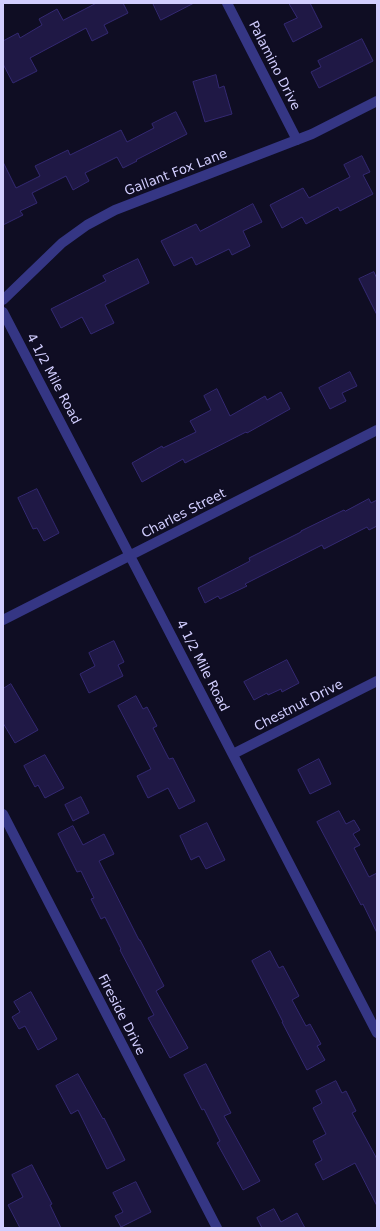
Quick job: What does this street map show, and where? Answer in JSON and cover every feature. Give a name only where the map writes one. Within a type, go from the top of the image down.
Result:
[{"type":"street","name":"Palamino Drive","points":[[227,3],[297,140]]},
{"type":"street","name":"Gallant Fox Lane","points":[[3,300],[62,243],[87,225],[115,210],[312,134],[377,102]]},
{"type":"street","name":"4 1/2 Mile Road","points":[[3,312],[377,1033]]},
{"type":"street","name":"Charles Street","points":[[3,620],[377,430]]},
{"type":"street","name":"Chestnut Drive","points":[[233,754],[377,681]]},
{"type":"street","name":"Fireside Drive","points":[[3,814],[217,1228]]},
{"type":"building","points":[[97,3],[123,3],[128,13],[104,25],[108,33],[92,41],[86,28],[30,58],[37,71],[13,83],[3,64],[3,41],[18,33],[20,38],[42,25],[39,19],[57,9],[63,20]]},
{"type":"building","points":[[153,3],[194,3],[161,20]]},
{"type":"building","points":[[289,3],[310,3],[322,27],[293,42],[284,24],[297,18]]},
{"type":"building","points":[[362,39],[373,61],[319,88],[311,72],[321,67],[318,61]]},
{"type":"building","points":[[216,75],[219,88],[224,86],[232,114],[205,122],[193,82]]},
{"type":"building","points":[[176,112],[187,134],[123,168],[117,157],[85,173],[89,181],[73,190],[66,176],[32,193],[37,203],[20,211],[23,215],[3,225],[3,162],[16,188],[40,176],[35,166],[68,150],[70,155],[121,130],[127,142],[154,128],[152,124]]},
{"type":"building","points":[[362,156],[370,172],[363,175],[373,194],[340,211],[338,207],[306,224],[302,217],[282,228],[270,205],[303,188],[309,198],[350,177],[344,165]]},
{"type":"building","points":[[253,204],[262,222],[243,231],[250,246],[232,255],[229,249],[196,265],[192,257],[174,266],[161,241],[196,224],[200,231]]},
{"type":"building","points":[[138,259],[149,283],[105,305],[114,323],[91,334],[82,317],[61,328],[51,309],[106,281],[103,276]]},
{"type":"building","points":[[374,272],[377,279],[377,315],[359,279]]},
{"type":"building","points":[[350,372],[357,386],[342,393],[346,401],[330,409],[319,388]]},
{"type":"building","points":[[217,389],[230,416],[265,396],[267,400],[281,392],[290,409],[247,433],[246,432],[185,463],[183,459],[142,482],[132,463],[162,446],[163,448],[196,432],[190,421],[211,410],[204,396]]},
{"type":"building","points":[[37,489],[59,533],[44,541],[37,528],[33,529],[18,498]]},
{"type":"building","points":[[369,499],[371,503],[377,500],[377,526],[369,530],[367,527],[324,549],[322,545],[245,584],[247,586],[220,599],[218,596],[205,603],[198,588],[250,561],[249,558],[301,531]]},
{"type":"building","points":[[114,641],[124,662],[118,665],[123,676],[89,693],[80,674],[95,666],[89,653]]},
{"type":"building","points":[[287,660],[299,683],[282,692],[281,689],[268,695],[267,693],[254,700],[244,682]]},
{"type":"building","points":[[11,684],[38,730],[15,743],[3,723],[3,689]]},
{"type":"building","points":[[136,696],[143,709],[147,707],[157,726],[153,728],[169,759],[173,758],[195,801],[179,809],[168,788],[148,798],[137,776],[151,769],[118,706]]},
{"type":"building","points":[[45,755],[64,788],[45,798],[38,785],[35,787],[24,766]]},
{"type":"building","points":[[319,759],[331,784],[310,794],[298,770]]},
{"type":"building","points":[[81,797],[89,813],[73,821],[65,805]]},
{"type":"building","points":[[339,811],[346,824],[354,820],[360,830],[353,834],[360,845],[354,848],[369,877],[377,873],[377,933],[363,904],[361,905],[317,822]]},
{"type":"building","points":[[207,823],[225,860],[206,869],[199,856],[191,860],[180,836]]},
{"type":"building","points":[[73,826],[83,845],[104,834],[114,854],[99,861],[164,986],[156,991],[188,1048],[170,1058],[148,1018],[154,1015],[120,950],[121,949],[105,917],[101,919],[91,899],[94,898],[81,871],[77,872],[58,834]]},
{"type":"building","points":[[270,951],[279,968],[283,966],[299,996],[292,1000],[306,1026],[310,1024],[321,1044],[317,1046],[325,1060],[307,1070],[252,961]]},
{"type":"building","points":[[31,992],[57,1039],[38,1050],[25,1026],[19,1029],[12,1017],[20,1012],[14,1002]]},
{"type":"building","points":[[206,1064],[231,1113],[224,1116],[260,1181],[243,1190],[217,1143],[220,1141],[204,1109],[202,1110],[184,1075]]},
{"type":"building","points":[[78,1074],[103,1119],[104,1118],[125,1160],[107,1169],[78,1110],[71,1114],[56,1086]]},
{"type":"building","points":[[336,1081],[342,1093],[346,1091],[356,1111],[352,1113],[377,1159],[377,1206],[355,1163],[323,1180],[315,1164],[322,1160],[313,1141],[326,1134],[313,1108],[322,1103],[316,1091]]},
{"type":"building","points":[[32,1165],[52,1204],[50,1205],[61,1228],[20,1228],[8,1205],[23,1197],[12,1175]]},
{"type":"building","points":[[136,1182],[151,1212],[121,1227],[115,1216],[123,1212],[113,1193]]},
{"type":"building","points":[[274,1209],[281,1222],[297,1213],[305,1228],[262,1228],[257,1218]]}]
